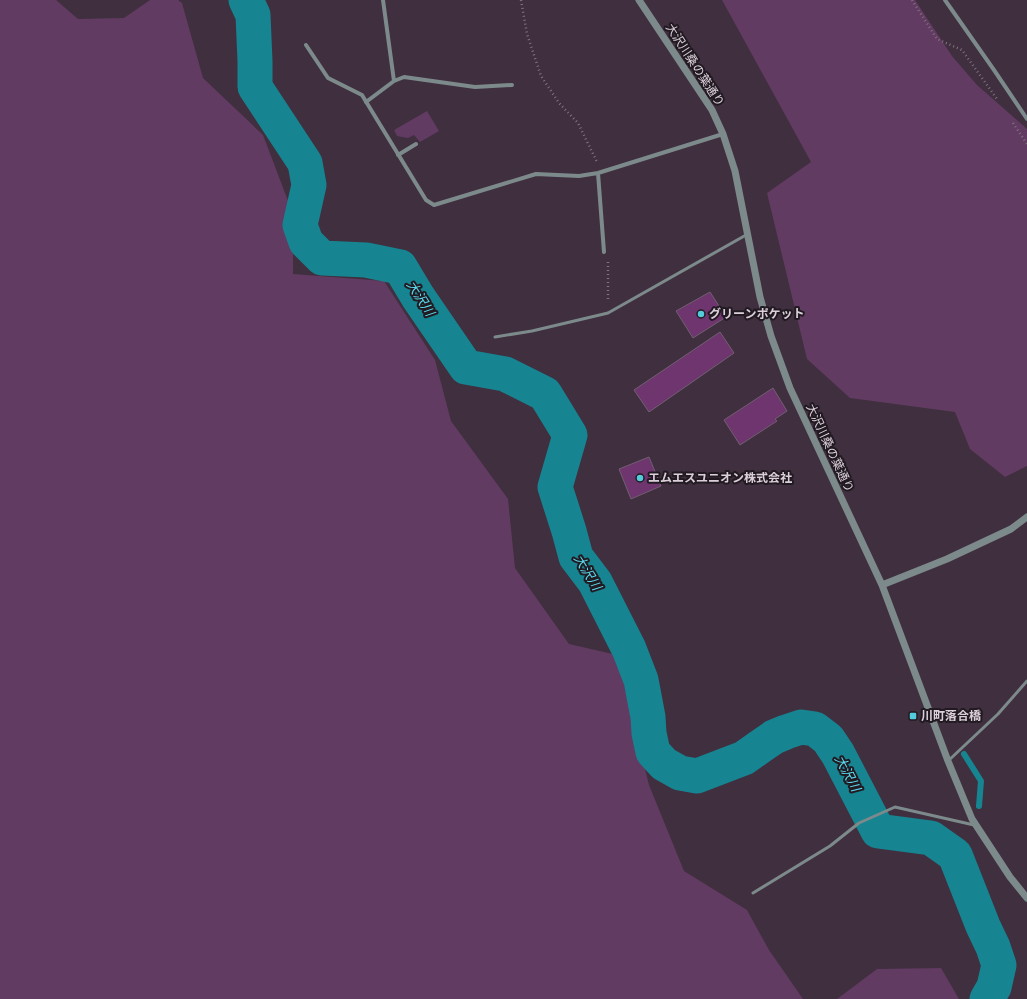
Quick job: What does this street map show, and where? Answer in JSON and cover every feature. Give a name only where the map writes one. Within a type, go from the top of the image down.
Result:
[{"type":"street","points":[[383,0],[394,81]]},
{"type":"street","name":"大沢川桑の葉通り","points":[[639,0],[712,110],[723,134],[735,171],[760,297],[771,336],[790,388],[882,585],[948,761],[972,820],[1010,877],[1027,898]]},
{"type":"street","points":[[945,0],[1027,118]]},
{"type":"street","points":[[306,45],[328,78],[362,95],[426,200],[434,205],[536,174],[579,176],[600,172],[723,134]]},
{"type":"street","points":[[366,102],[394,81],[404,77],[475,87],[512,85]]},
{"type":"street","points":[[398,155],[416,144]]},
{"type":"street","points":[[600,172],[604,252]]},
{"type":"street","points":[[882,585],[947,559],[1011,529],[1027,517]]},
{"type":"lane","points":[[495,337],[532,331],[608,313],[748,235]]},
{"type":"lane","points":[[948,761],[998,714],[1027,682]]},
{"type":"lane","points":[[753,893],[830,846],[859,823],[895,808],[976,826]]},
{"type":"path","points":[[521,0],[526,34],[541,76],[559,103],[578,123],[600,172]]},
{"type":"path","points":[[913,1],[937,39],[962,50],[1000,104]]},
{"type":"path","points":[[1012,121],[1027,144]]},
{"type":"path","points":[[604,252],[608,256],[608,313]]},
{"type":"shaded area","points":[[0,0],[56,0],[78,19],[124,18],[150,0],[178,0],[182,3],[203,78],[263,135],[293,214],[293,274],[384,281],[435,360],[451,421],[508,499],[515,568],[569,644],[617,655],[649,785],[684,871],[747,910],[769,950],[803,999],[0,999]]},
{"type":"shaded area","points":[[722,0],[915,0],[952,56],[977,85],[1027,129],[1027,466],[1005,477],[970,449],[955,412],[850,398],[807,359],[767,193],[811,162]]},
{"type":"shaded area","points":[[427,111],[439,131],[420,142],[414,135],[408,138],[397,136],[394,130]]},
{"type":"shaded area","points":[[941,968],[959,999],[837,999],[877,969]]},
{"type":"building","name":"グリーンポケット","points":[[710,292],[726,317],[693,338],[676,311]]},
{"type":"building","points":[[720,332],[734,353],[649,412],[634,390]]},
{"type":"building","points":[[773,388],[787,411],[775,419],[777,421],[740,445],[724,420]]},
{"type":"building","name":"エムエスユニオン株式会社","points":[[649,457],[661,486],[631,499],[619,469]]},
{"type":"waterway","name":"大沢川","points":[[246,0],[253,15],[255,87],[305,163],[309,185],[300,225],[306,242],[322,258],[366,260],[400,267],[418,297],[466,367],[505,374],[545,394],[570,435],[555,487],[576,557],[595,582],[629,649],[641,680],[653,752],[664,764],[680,773],[697,776],[744,758],[774,737],[786,732],[801,727],[815,729],[828,739],[838,754],[878,831],[931,838],[955,855],[999,965],[994,987],[987,999]]},
{"type":"waterway","points":[[964,754],[981,781],[979,806]]},
{"type":"place","name":"グリーンポケット","points":[[701,314]]},
{"type":"place","name":"エムエスユニオン株式会社","points":[[640,478]]},
{"type":"place","name":"川町落合橋","points":[[913,716]]}]
